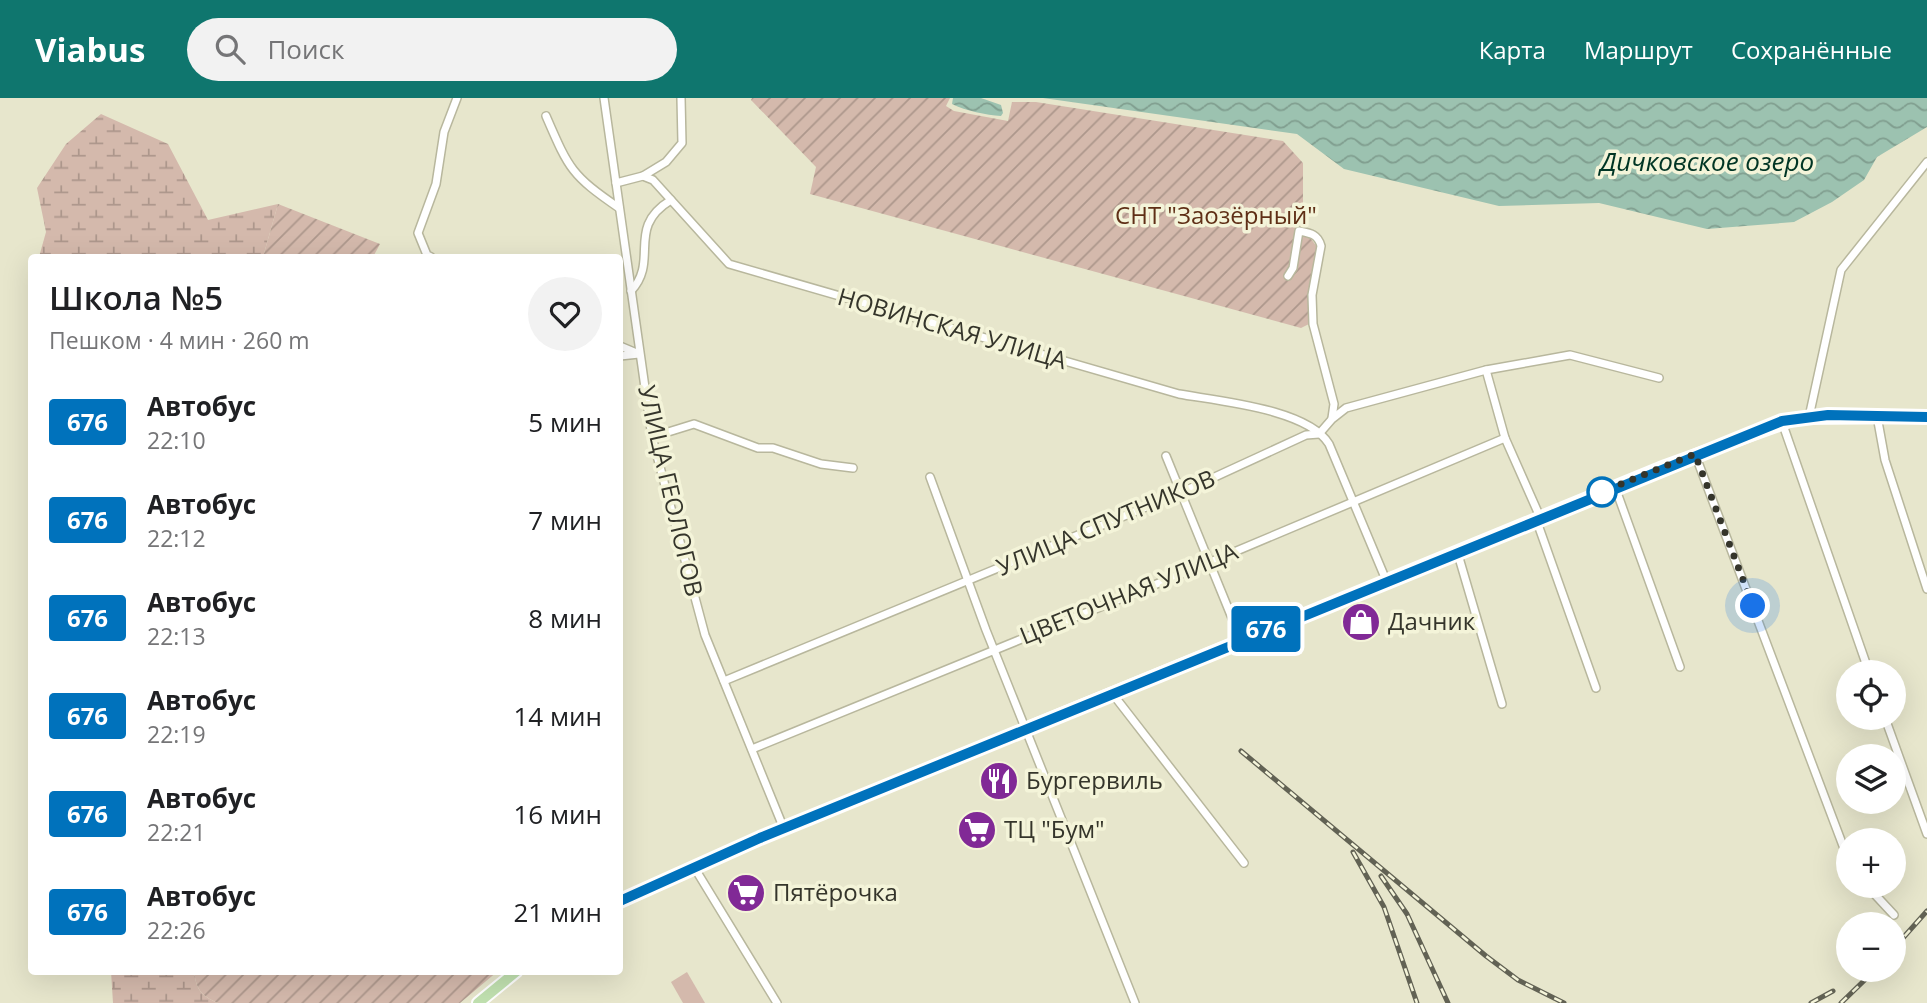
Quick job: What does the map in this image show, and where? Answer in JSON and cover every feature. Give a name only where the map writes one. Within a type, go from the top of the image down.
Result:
[{"type":"main road","points":[[623,900],[694,867],[1112,693],[1695,454],[1782,421],[1810,417],[1927,417]]},
{"type":"main road","points":[[478,1003],[512,975]]},
{"type":"street","points":[[426,254],[418,233],[436,184],[444,132],[457,98]]},
{"type":"street","name":"УЛИЦА ГЕОЛОГОВ","points":[[604,98],[652,437],[705,635],[784,829]]},
{"type":"street","points":[[616,183],[643,176],[666,162],[682,143],[681,98]]},
{"type":"street","points":[[546,116],[569,168],[584,184],[620,208]]},
{"type":"street","points":[[1810,417],[1841,270],[1927,162]]},
{"type":"street","name":"НОВИНСКАЯ УЛИЦА","points":[[643,176],[653,180],[706,242],[729,264],[1179,394],[1289,417],[1310,426],[1319,434]]},
{"type":"street","points":[[631,291],[642,276],[645,231],[650,217],[671,200]]},
{"type":"street","points":[[1288,276],[1293,268],[1299,231],[1312,233],[1319,239],[1321,246],[1312,295],[1313,324],[1334,404],[1332,419]]},
{"type":"street","points":[[623,347],[639,354]]},
{"type":"street","points":[[623,356],[639,354]]},
{"type":"street","points":[[1386,580],[1329,444],[1324,435],[1319,434],[1346,408],[1486,370],[1570,355],[1659,378]]},
{"type":"street","points":[[1486,370],[1505,438],[1538,518],[1596,688]]},
{"type":"street","points":[[1877,416],[1885,460],[1927,589]]},
{"type":"street","points":[[1782,421],[1865,660]]},
{"type":"street","points":[[652,437],[695,424],[758,448],[773,448],[821,464],[853,468]]},
{"type":"street","name":"УЛИЦА СПУТНИКОВ","points":[[724,681],[1180,493],[1306,435],[1319,434]]},
{"type":"street","name":"ЦВЕТОЧНАЯ УЛИЦА","points":[[752,749],[993,648],[1208,563],[1505,438]]},
{"type":"street","points":[[1695,454],[1836,828]]},
{"type":"street","points":[[1166,456],[1241,640]]},
{"type":"street","points":[[930,477],[993,648],[1135,1003]]},
{"type":"street","points":[[1615,487],[1680,667]]},
{"type":"street","points":[[1457,551],[1502,704]]},
{"type":"street","points":[[1112,693],[1244,863]]},
{"type":"street","points":[[1889,730],[1927,834]]},
{"type":"street","points":[[694,867],[778,1003]]},
{"type":"street","points":[[1878,898],[1891,912]]},
{"type":"green space","name":"СНТ \"Заозёрный\"","points":[[752,98],[950,98],[946,106],[954,111],[1008,121],[1012,102],[1036,102],[1283,141],[1303,163],[1303,228],[1317,247],[1309,297],[1309,324],[1301,328],[810,194],[816,167]]},
{"type":"green space","points":[[101,114],[168,144],[208,220],[278,204],[264,254],[40,254],[46,232],[37,188],[66,144]]},
{"type":"green space","points":[[278,204],[380,244],[375,254],[264,254]]},
{"type":"green space","points":[[687,972],[705,1003],[683,1003],[671,982]]},
{"type":"green space","points":[[111,975],[195,975],[200,991],[218,1003],[113,1003]]},
{"type":"green space","points":[[195,975],[493,975],[460,1003],[218,1003],[207,998],[196,983]]},
{"type":"water","points":[[953,98],[981,98],[1001,105],[1003,113],[1001,116],[970,111],[952,104]]},
{"type":"water","name":"Дичковское озеро","points":[[1043,98],[1927,98],[1927,127],[1877,157],[1864,180],[1832,202],[1794,222],[1707,229],[1599,203],[1499,206],[1344,169],[1297,134]]},
{"type":"railway","points":[[1241,751],[1486,956],[1518,980],[1564,1003]]},
{"type":"railway","points":[[1353,852],[1384,907],[1417,1003]]},
{"type":"railway","points":[[1381,876],[1407,914],[1448,1003]]},
{"type":"railway","points":[[1906,935],[1927,911]]},
{"type":"railway","points":[[1841,1003],[1863,982]]},
{"type":"railway","points":[[1811,1003],[1833,991]]},
{"type":"bus line","name":"676","points":[[623,899],[760,838],[1665,466],[1782,421],[1828,415],[1927,417]]},
{"type":"place","name":"Дачник","points":[[1361,622]]},
{"type":"place","name":"Бургервиль","points":[[999,781]]},
{"type":"place","name":"ТЦ \"Бум\"","points":[[977,830]]},
{"type":"place","name":"Пятёрочка","points":[[746,893]]},
{"type":"route","points":[[1602,492],[1594,495],[1695,454],[1753,606]]}]
